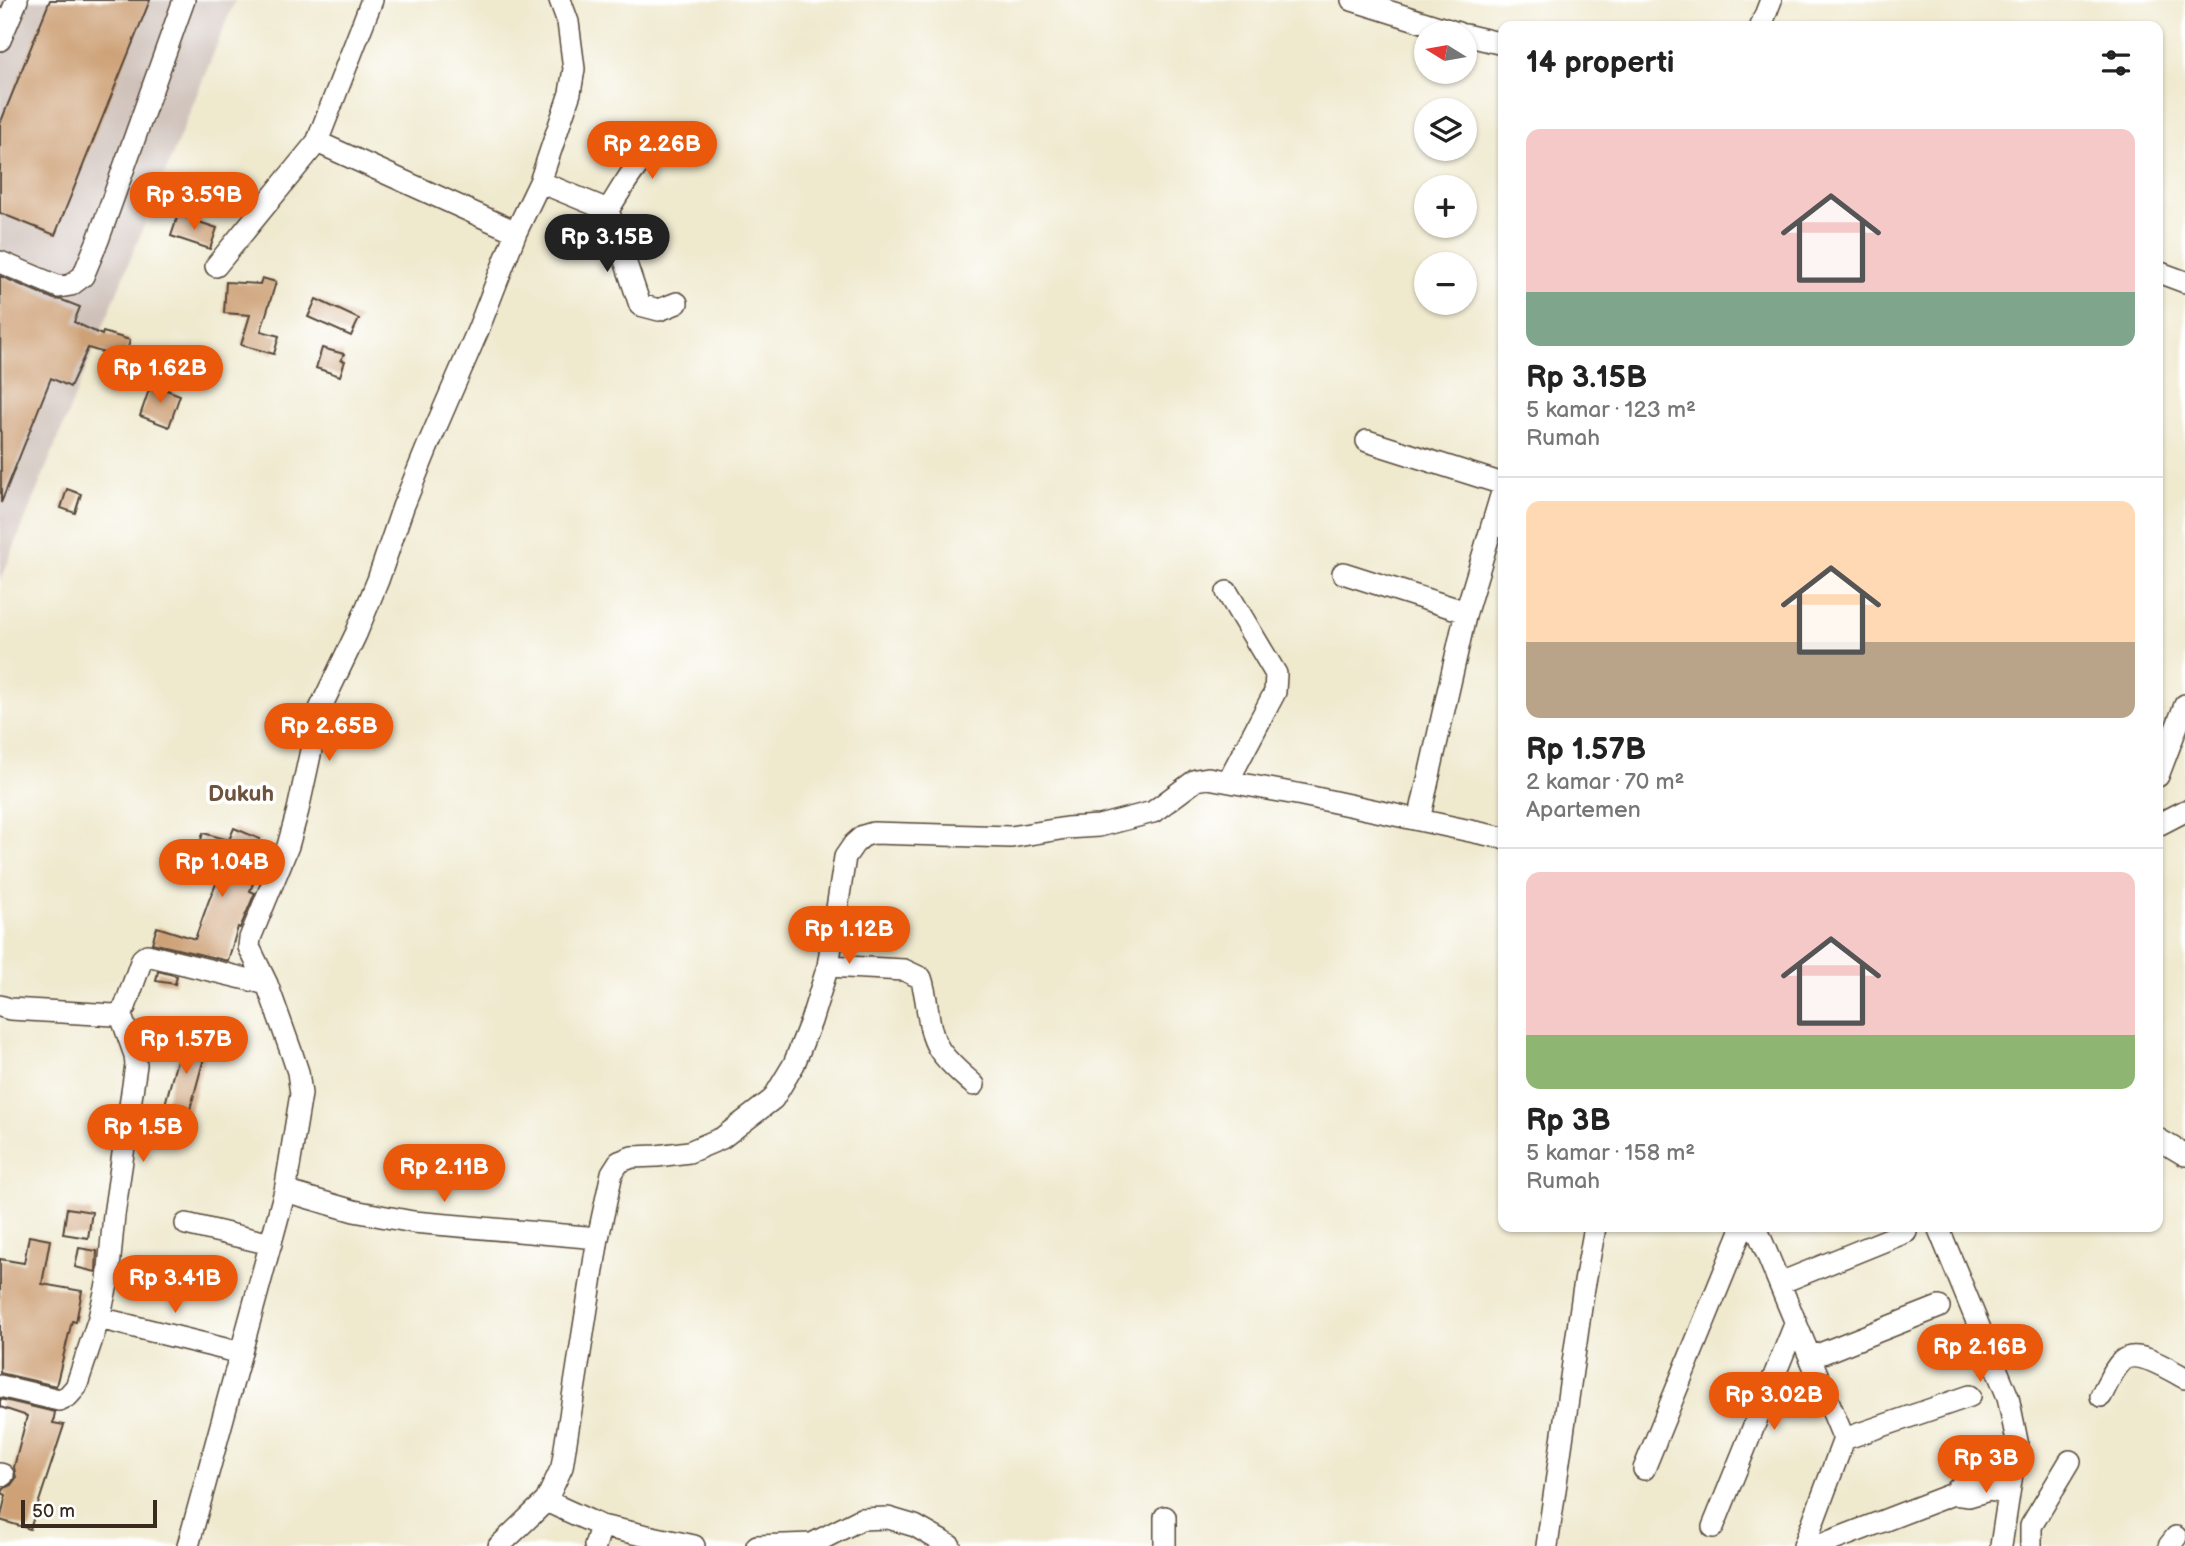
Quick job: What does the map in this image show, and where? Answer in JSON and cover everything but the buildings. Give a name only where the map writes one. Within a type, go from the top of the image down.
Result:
[{"type":"street","points":[[0,40],[17,0]]},
{"type":"street","points":[[0,262],[60,288],[71,285],[83,276],[184,0]]},
{"type":"street","points":[[216,266],[317,142],[372,0]]},
{"type":"street","points":[[188,1546],[285,1191],[301,1094],[295,1063],[267,984],[249,947],[250,938],[288,846],[320,709],[356,634],[408,494],[478,330],[516,232],[540,182],[570,93],[574,69],[568,22],[560,0]]},
{"type":"street","points":[[1352,0],[1419,21]]},
{"type":"street","points":[[1763,21],[1771,0]]},
{"type":"street","points":[[1477,39],[1498,43]]},
{"type":"street","points":[[317,142],[516,232]]},
{"type":"street","points":[[608,210],[652,149],[666,145],[698,150]]},
{"type":"street","points":[[540,182],[608,210],[640,305],[659,310],[677,303]]},
{"type":"street","points":[[2163,274],[2185,282]]},
{"type":"street","points":[[1367,440],[1498,485]]},
{"type":"street","points":[[1419,820],[1466,612],[1498,504]]},
{"type":"street","points":[[1343,573],[1466,612]]},
{"type":"street","points":[[1227,592],[1276,674],[1277,681],[1275,692],[1228,781]]},
{"type":"street","points":[[2163,768],[2178,746],[2185,705]]},
{"type":"street","points":[[499,1546],[546,1501],[562,1467],[598,1238],[612,1174],[619,1162],[632,1157],[689,1152],[722,1138],[773,1100],[794,1064],[811,1021],[828,966],[845,857],[863,836],[887,832],[1011,837],[1066,828],[1099,826],[1153,812],[1195,780],[1208,778],[1498,837]]},
{"type":"street","points":[[2163,822],[2185,811]]},
{"type":"street","points":[[1,1013],[114,1016],[125,1007],[142,959],[147,955],[267,984]]},
{"type":"street","points":[[828,966],[904,970],[921,978],[927,996],[930,1025],[939,1049],[974,1085]]},
{"type":"street","points":[[0,1386],[59,1400],[68,1396],[76,1387],[99,1318],[108,1280],[114,1215],[136,1065],[120,1013]]},
{"type":"street","points":[[2163,1142],[2185,1155]]},
{"type":"street","points":[[285,1191],[354,1211],[413,1222],[598,1238]]},
{"type":"street","points":[[186,1224],[271,1244]]},
{"type":"street","points":[[1547,1546],[1594,1232]]},
{"type":"street","points":[[1644,1469],[1741,1232]]},
{"type":"street","points":[[1758,1232],[1844,1439],[1804,1546]]},
{"type":"street","points":[[1780,1283],[1904,1232]]},
{"type":"street","points":[[1940,1232],[2008,1397],[2017,1441],[2001,1546]]},
{"type":"street","points":[[1810,1357],[1939,1307]]},
{"type":"street","points":[[99,1318],[241,1353]]},
{"type":"street","points":[[1713,1527],[1796,1322]]},
{"type":"street","points":[[2101,1395],[2122,1361],[2137,1356],[2152,1360],[2185,1378]]},
{"type":"street","points":[[1844,1439],[1970,1396]]},
{"type":"street","points":[[2031,1546],[2031,1526],[2070,1461]]},
{"type":"street","points":[[1818,1546],[1953,1494],[1966,1480],[1992,1470],[2010,1484]]},
{"type":"street","points":[[546,1501],[598,1536],[694,1546]]},
{"type":"street","points":[[1165,1517],[1165,1546]]},
{"type":"street","points":[[757,1546],[813,1545],[861,1519],[888,1518],[915,1526],[950,1546]]},
{"type":"shaded area","points":[[0,0],[235,0],[0,582]]},
{"type":"district","name":"Dukuh","points":[[241,794]]}]
